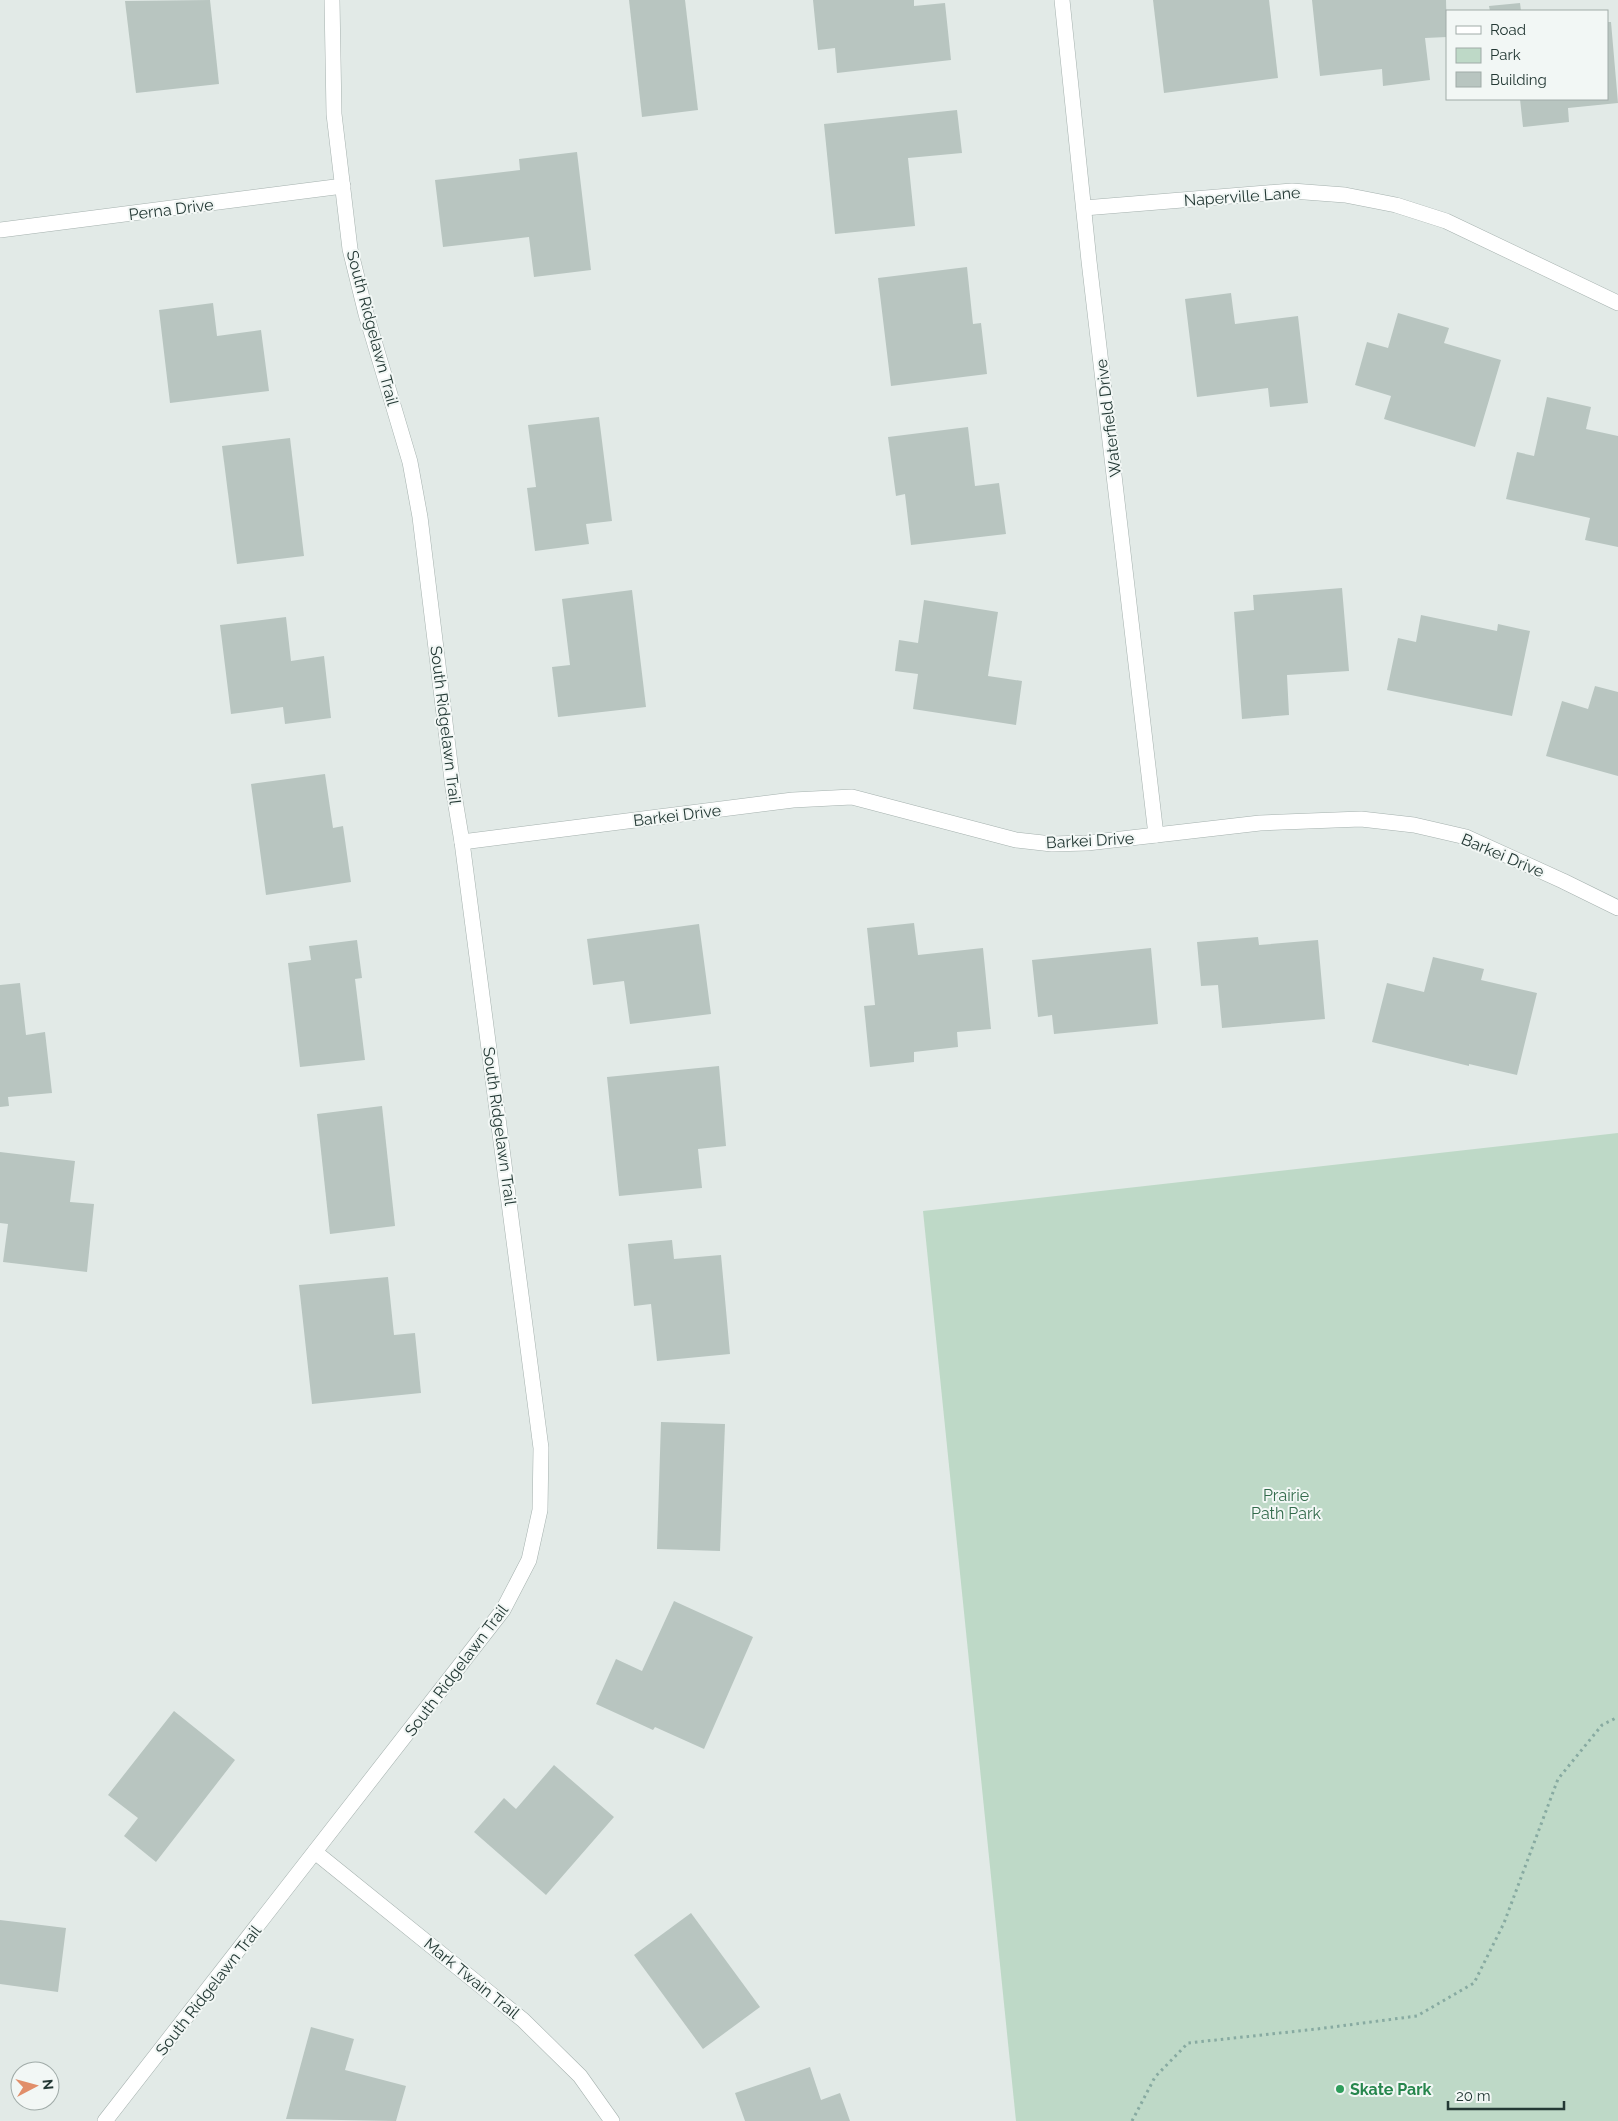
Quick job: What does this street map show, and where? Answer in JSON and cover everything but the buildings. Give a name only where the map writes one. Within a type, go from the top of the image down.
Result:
[{"type":"street","name":"South Ridgelawn Trail","points":[[105,2121],[503,1610],[529,1560],[540,1510],[540,1438],[462,842],[453,788],[420,517],[410,462],[366,314],[350,248],[334,114],[332,0]]},
{"type":"street","name":"Waterfield Drive","points":[[1062,0],[1156,835]]},
{"type":"street","name":"Perna Drive","points":[[0,230],[343,186]]},
{"type":"street","name":"Naperville Lane","points":[[1084,208],[1292,191],[1345,195],[1396,205],[1446,221],[1618,303]]},
{"type":"street","name":"Barkei Drive","points":[[462,842],[793,800],[852,797],[1016,840],[1052,844],[1260,824],[1362,819],[1414,825],[1466,837],[1618,908]]},
{"type":"street","name":"Mark Twain Trail","points":[[315,1852],[523,2020],[580,2076],[612,2121]]},
{"type":"path","points":[[1132,2121],[1156,2077],[1188,2043],[1417,2016],[1474,1983],[1504,1923],[1558,1779],[1602,1725],[1618,1717]]},
{"type":"green space","name":"Prairie Path Park","points":[[1618,1133],[1618,2121],[1016,2121],[923,1211]]},
{"type":"place","name":"Skate Park","points":[[1340,2089]]}]
